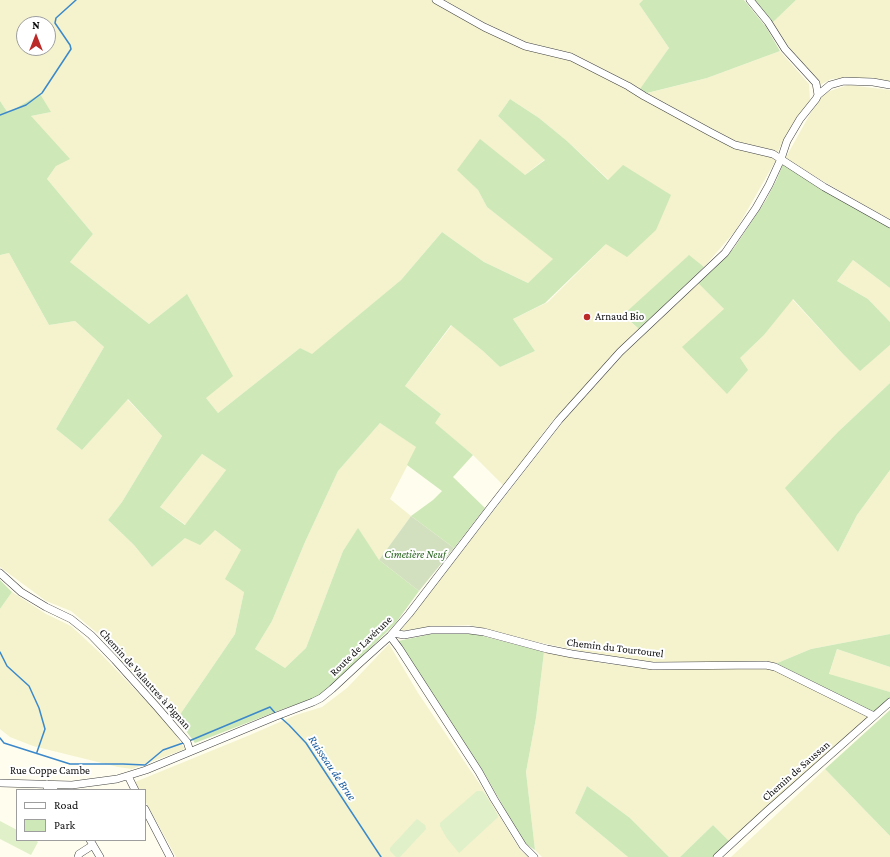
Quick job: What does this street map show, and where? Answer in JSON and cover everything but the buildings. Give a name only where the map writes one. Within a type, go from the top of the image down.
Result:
[{"type":"street","points":[[436,0],[484,27],[524,46],[571,57],[628,86],[735,145],[773,154],[824,187],[890,224]]},
{"type":"street","points":[[750,0],[768,22],[785,49],[816,83],[818,94],[830,85],[844,81],[890,85]]},
{"type":"street","name":"Route de Lavérune","points":[[146,770],[313,702],[332,689],[392,634],[559,420],[620,352],[725,253],[756,208],[781,159],[787,141],[800,119],[816,99],[818,94]]},
{"type":"street","name":"Chemin de Valautres à Pignan","points":[[0,573],[21,592],[71,620],[91,635],[158,707],[187,742],[190,751]]},
{"type":"street","name":"Chemin du Tourtourel","points":[[392,634],[404,635],[431,630],[469,630],[484,632],[547,649],[572,654],[653,666],[766,665],[775,667],[874,716]]},
{"type":"street","points":[[392,634],[399,648],[479,772],[523,846],[534,857]]},
{"type":"street","name":"Chemin de Saussan","points":[[717,857],[766,811],[890,702]]},
{"type":"street","name":"Rue Coppe Cambe","points":[[0,782],[72,785],[99,782],[128,776],[146,770]]},
{"type":"street","points":[[128,776],[134,789]]},
{"type":"street","points":[[47,784],[47,788],[50,789]]},
{"type":"street","points":[[146,810],[170,857]]},
{"type":"street","points":[[78,857],[79,854],[91,842],[100,857]]},
{"type":"green space","points":[[0,0],[643,0],[639,4],[669,48],[636,96],[707,78],[780,51],[809,84],[810,100],[780,147],[775,159],[776,160],[736,230],[704,267],[688,256],[623,316],[639,329],[554,419],[504,486],[473,455],[434,423],[441,414],[405,386],[452,325],[500,367],[535,351],[513,319],[548,302],[606,244],[609,180],[567,141],[539,118],[510,99],[498,116],[545,159],[525,175],[458,170],[478,190],[487,207],[554,259],[528,283],[484,262],[442,232],[401,280],[312,355],[300,348],[218,413],[206,398],[186,295],[149,324],[70,262],[93,234],[47,179],[56,166],[31,116],[51,112],[8,113],[0,101]]},
{"type":"green space","points":[[643,0],[744,0],[766,27],[780,51],[707,78],[635,96],[669,48],[639,4]]},
{"type":"green space","points":[[754,0],[796,0],[772,23]]},
{"type":"green space","points":[[796,0],[890,0],[890,82],[845,78],[831,79],[820,85],[796,57],[772,23]]},
{"type":"green space","points":[[848,85],[890,90],[890,220],[785,159],[810,114],[824,93]]},
{"type":"green space","points":[[40,94],[51,112],[31,116],[70,159],[56,166],[47,179],[93,234],[70,262],[149,324],[187,294],[233,376],[206,398],[218,413],[300,348],[312,354],[401,280],[442,232],[484,262],[528,283],[553,259],[487,207],[478,190],[457,170],[480,139],[525,175],[545,160],[498,116],[510,99],[539,118],[567,141],[608,180],[623,165],[671,195],[656,230],[627,257],[606,244],[545,303],[513,319],[535,351],[500,367],[451,325],[405,386],[441,414],[435,423],[473,455],[453,477],[485,508],[454,548],[411,516],[433,500],[442,491],[407,465],[416,447],[380,423],[338,471],[305,542],[272,621],[255,649],[285,668],[306,648],[343,551],[358,528],[379,560],[419,591],[395,624],[325,692],[312,699],[195,743],[177,719],[235,634],[244,592],[225,579],[241,550],[215,530],[200,545],[185,538],[152,567],[134,545],[108,520],[122,502],[162,436],[128,399],[82,450],[56,429],[104,347],[75,321],[49,325],[9,253],[0,255],[0,101],[8,113]],"holes":[[[202,454],[226,470],[185,525],[160,507]]]},
{"type":"green space","points":[[783,164],[890,227],[890,288],[853,260],[837,281],[868,299],[890,322],[890,345],[860,371],[793,299],[764,335],[740,358],[748,370],[727,394],[682,347],[724,309],[698,283],[734,248],[766,200]]},
{"type":"green space","points":[[9,253],[49,325],[75,321],[104,347],[56,429],[82,450],[127,399],[162,436],[122,502],[108,520],[134,545],[152,567],[185,538],[215,530],[241,550],[244,592],[235,634],[177,719],[139,678],[116,656],[103,638],[71,611],[46,601],[0,567],[0,255]]},
{"type":"green space","points":[[689,255],[704,267],[639,329],[623,315]]},
{"type":"green space","points":[[853,260],[890,288],[890,322],[868,299],[837,281]]},
{"type":"green space","points":[[698,283],[724,309],[740,358],[764,335],[792,299],[842,353],[860,370],[890,345],[890,383],[839,431],[838,552],[857,515],[890,470],[890,634],[811,649],[775,664],[654,663],[537,642],[469,625],[428,627],[400,631],[566,418],[624,353]]},
{"type":"green space","points":[[890,383],[890,470],[857,515],[838,552],[785,488],[839,431]]},
{"type":"green space","points":[[380,423],[417,447],[390,499],[411,516],[379,560],[358,529],[343,551],[306,648],[285,668],[255,649],[272,621],[305,542],[338,471]]},
{"type":"green space","points":[[202,454],[226,470],[186,525],[160,507]]},
{"type":"green space","name":"Cimetière Neuf","points":[[411,516],[454,548],[419,591],[379,560]]},
{"type":"green space","points":[[0,580],[12,592],[0,609]]},
{"type":"green space","points":[[12,592],[46,614],[71,626],[99,652],[169,725],[185,749],[132,769],[118,767],[33,746],[10,737],[0,729],[0,609]]},
{"type":"green space","points":[[471,633],[544,652],[536,718],[526,772],[535,850],[524,843],[486,776],[398,641],[432,634]]},
{"type":"green space","points":[[890,634],[890,667],[837,649],[829,674],[890,692],[890,700],[874,713],[775,664],[811,649]]},
{"type":"green space","points":[[389,644],[418,693],[481,786],[520,850],[528,857],[176,857],[146,803],[146,789],[138,789],[135,782],[296,715],[322,707],[347,688]]},
{"type":"green space","points":[[837,649],[890,667],[890,692],[829,675]]},
{"type":"green space","points":[[544,652],[608,664],[644,668],[774,669],[868,717],[729,841],[713,825],[680,857],[669,857],[630,818],[587,786],[575,813],[628,857],[542,857],[535,850],[526,772],[536,718]]},
{"type":"green space","points":[[890,710],[890,836],[825,769]]},
{"type":"green space","points":[[825,769],[890,836],[890,857],[731,857]]},
{"type":"green space","points":[[587,786],[630,818],[669,857],[628,857],[575,813]]},
{"type":"green space","points":[[477,791],[482,791],[485,794],[498,817],[459,853],[446,837],[440,823]]},
{"type":"green space","points":[[417,819],[425,825],[426,829],[400,857],[396,857],[390,851],[390,848]]},
{"type":"green space","points":[[0,821],[16,829],[16,841],[38,842],[31,855],[0,839]]},
{"type":"green space","points":[[713,825],[729,841],[713,857],[680,857]]},
{"type":"waterway","points":[[0,115],[26,105],[42,93],[71,49],[70,45],[55,23],[56,18],[76,0]]},
{"type":"waterway","points":[[0,652],[7,666],[29,686],[39,708],[45,729],[37,752]]},
{"type":"waterway","name":"Ruisseau de Brue","points":[[189,741],[270,707],[276,714]]},
{"type":"waterway","name":"Ruisseau de Brue","points":[[280,717],[306,743],[381,857]]},
{"type":"waterway","name":"Ruisseau de Brue","points":[[0,738],[4,743],[70,764],[145,765],[163,750],[183,743]]},
{"type":"place","name":"Arnaud Bio","points":[[587,317]]}]
